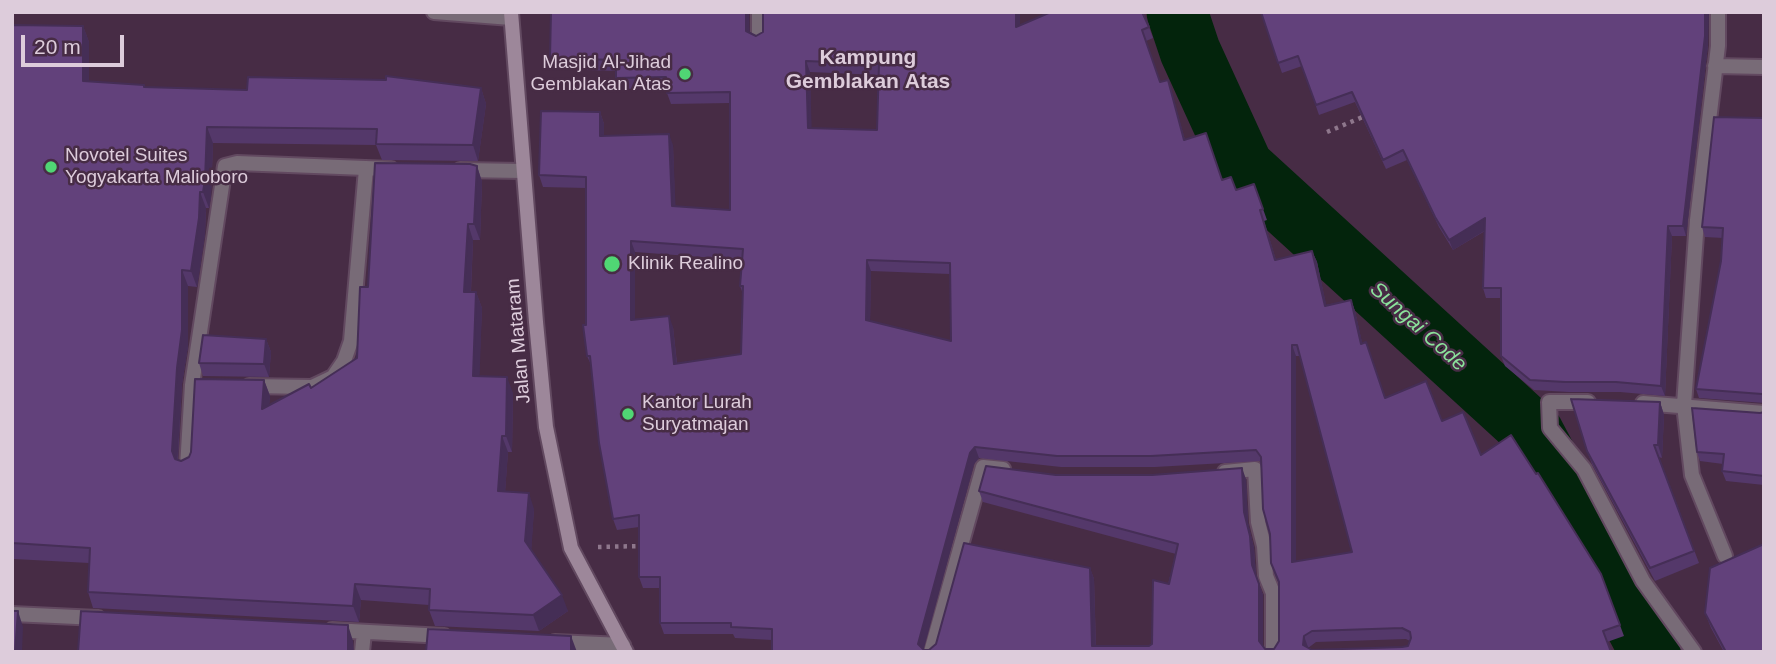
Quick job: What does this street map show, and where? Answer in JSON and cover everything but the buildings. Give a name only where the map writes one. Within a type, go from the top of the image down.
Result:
[{"type":"main road","name":"Jalan Mataram","points":[[511,15],[546,426],[572,548],[625,648]]},
{"type":"street","points":[[434,12],[511,15]]},
{"type":"street","points":[[759,12],[759,38]]},
{"type":"street","points":[[1718,12],[1715,66],[1697,220],[1684,405],[1692,475],[1725,556]]},
{"type":"street","points":[[1715,66],[1764,68]]},
{"type":"street","points":[[187,467],[225,166],[237,163],[407,169]]},
{"type":"street","points":[[232,386],[312,387],[333,377],[344,361],[351,341],[366,169]]},
{"type":"street","points":[[448,170],[523,171]]},
{"type":"street","points":[[1608,402],[1549,402],[1550,428],[1584,470],[1643,580],[1695,652]]},
{"type":"street","points":[[1633,402],[1764,413]]},
{"type":"street","points":[[930,652],[983,467],[1017,471]]},
{"type":"street","points":[[1205,473],[1255,470],[1258,522],[1264,546],[1266,576],[1273,593],[1273,652]]},
{"type":"street","points":[[12,614],[107,619]]},
{"type":"street","points":[[323,630],[459,637]]},
{"type":"street","points":[[362,652],[364,632]]},
{"type":"street","points":[[541,641],[625,648]]},
{"type":"path","points":[[1327,132],[1375,112]]},
{"type":"path","points":[[572,548],[652,546]]},
{"type":"waterway","name":"Sungai Code","points":[[1177,12],[1190,51],[1243,167],[1533,432],[1650,652]]},
{"type":"place","name":"Masjid Al-Jihad Gemblakan Atas","points":[[685,74]]},
{"type":"place","name":"Novotel Suites Yogyakarta Malioboro","points":[[51,167]]},
{"type":"place","name":"Klinik Realino","points":[[612,264]]},
{"type":"place","name":"Kantor Lurah Suryatmajan","points":[[628,414]]},
{"type":"district","name":"Kampung Gemblakan Atas","points":[[868,70]]}]
